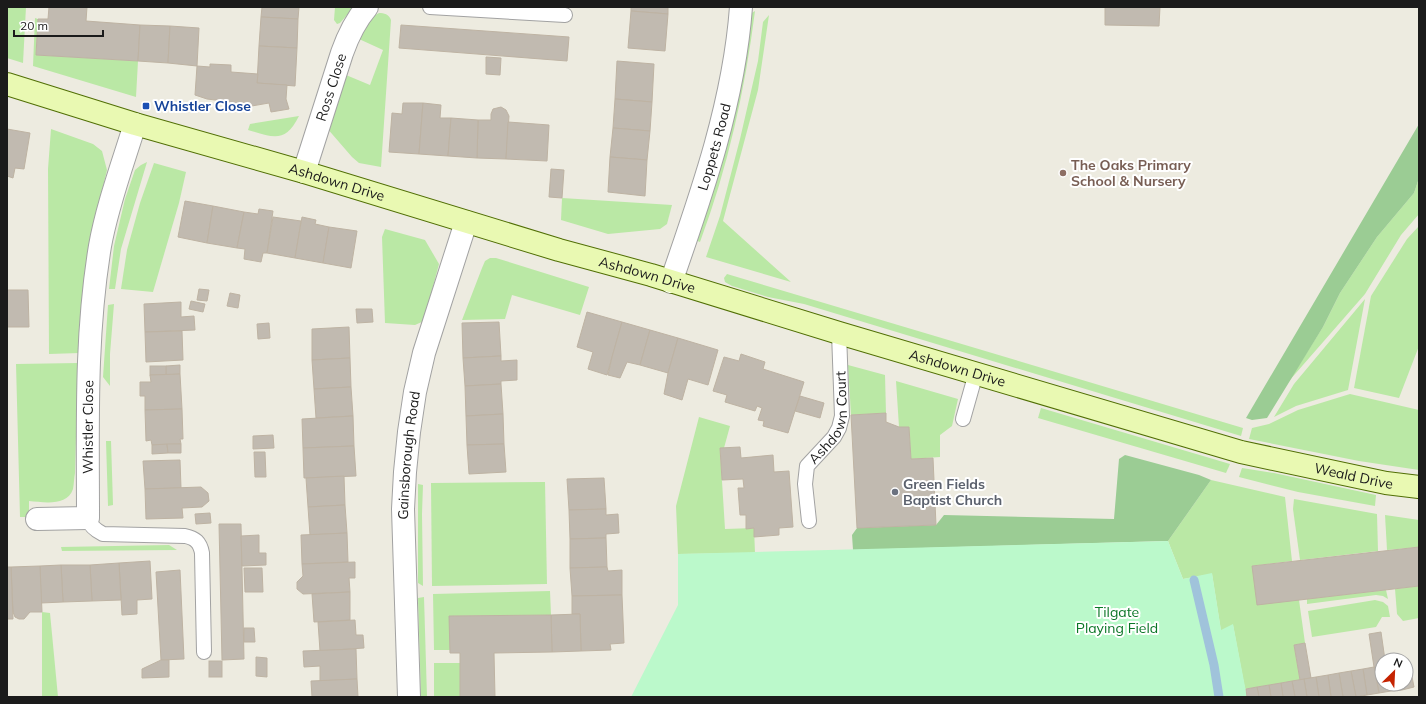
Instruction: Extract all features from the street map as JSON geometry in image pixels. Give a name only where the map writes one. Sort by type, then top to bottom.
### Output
[{"type":"street","name":"Ross Close","points":[[304,172],[342,53],[349,35],[366,7]]},
{"type":"street","name":"Loppets Road","points":[[671,282],[699,201],[725,113],[741,7]]},
{"type":"street","name":"Ashdown Drive","points":[[7,84],[135,124],[304,172],[559,250],[651,275],[839,333],[1241,452],[1289,462]]},
{"type":"street","name":"Whistler Close","points":[[88,518],[88,358],[93,295],[100,244],[112,197],[135,124]]},
{"type":"street","name":"Gainsborough Road","points":[[409,697],[403,509],[409,432],[415,392],[424,353],[466,222]]},
{"type":"street","name":"Weald Drive","points":[[1289,462],[1379,481],[1419,487]]},
{"type":"street","points":[[37,520],[88,518]]},
{"type":"lane","points":[[430,7],[564,15]]},
{"type":"lane","name":"Ashdown Court","points":[[809,521],[805,484],[807,466],[834,437],[840,428],[842,416],[839,333]]},
{"type":"lane","points":[[963,419],[976,373]]},
{"type":"lane","points":[[88,518],[90,525],[103,534],[185,536],[192,537],[197,540],[202,553],[204,652]]},
{"type":"green space","points":[[7,7],[26,7],[23,63],[7,58]]},
{"type":"green space","points":[[335,7],[354,7],[340,23],[337,24],[334,20]]},
{"type":"green space","points":[[755,11],[741,99],[719,185],[700,242],[695,240],[705,216],[718,173],[750,14]]},
{"type":"green space","points":[[379,13],[386,14],[391,20],[381,167],[359,163],[326,127],[346,75],[370,85],[383,50],[359,39],[369,21]]},
{"type":"green space","points":[[769,15],[758,90],[723,221],[791,282],[706,257],[720,216],[740,139],[758,61],[763,22]]},
{"type":"green space","points":[[35,18],[38,19],[36,55],[138,61],[136,97],[33,66]]},
{"type":"green space","points":[[299,116],[289,131],[283,135],[271,136],[248,130],[250,124]]},
{"type":"green space","points":[[1419,124],[1419,178],[1414,193],[1377,237],[1340,293],[1323,327],[1267,418],[1252,420],[1246,418]]},
{"type":"green space","points":[[51,129],[93,144],[102,151],[107,170],[89,245],[82,299],[80,353],[49,354],[48,169]]},
{"type":"green space","points":[[147,162],[121,249],[115,289],[109,289],[114,246],[125,199],[135,170]]},
{"type":"green space","points":[[154,163],[186,172],[179,203],[153,292],[121,289],[127,250],[140,203]]},
{"type":"green space","points":[[1419,178],[1419,214],[1401,235],[1365,294],[1289,381],[1323,327],[1340,293],[1377,237],[1414,193]]},
{"type":"green space","points":[[562,198],[672,205],[667,224],[660,229],[608,234],[561,220]]},
{"type":"green space","points":[[1419,226],[1419,346],[1399,398],[1354,388],[1371,296],[1407,239]]},
{"type":"green space","points":[[385,229],[425,240],[439,264],[424,321],[415,325],[385,323],[382,237]]},
{"type":"green space","points":[[490,258],[496,258],[589,287],[580,315],[512,295],[505,319],[462,320],[485,261]]},
{"type":"green space","points":[[727,274],[1243,428],[1241,436],[804,304],[768,297],[732,286],[725,282],[724,278]]},
{"type":"green space","points":[[1365,299],[1348,390],[1296,406],[1274,417],[1294,384]]},
{"type":"green space","points":[[114,304],[110,354],[110,386],[103,377],[108,305]]},
{"type":"green space","points":[[78,363],[75,473],[73,489],[66,499],[60,501],[29,501],[29,517],[20,517],[16,364]]},
{"type":"green space","points":[[848,365],[885,375],[886,413],[851,415]]},
{"type":"green space","points":[[896,381],[958,399],[952,426],[940,435],[940,457],[911,459],[909,427],[899,427]]},
{"type":"green space","points":[[1350,394],[1419,410],[1419,470],[1359,461],[1249,439],[1252,428],[1269,424],[1298,410]]},
{"type":"green space","points":[[1041,408],[1230,464],[1226,473],[1038,418]]},
{"type":"green space","points":[[699,417],[730,426],[724,448],[720,449],[725,529],[754,528],[755,553],[678,554],[676,506]]},
{"type":"green space","points":[[106,441],[111,441],[113,505],[108,506]]},
{"type":"green space","points":[[1125,455],[1199,475],[1211,480],[1168,541],[853,550],[852,535],[857,528],[936,525],[944,515],[1114,519],[1119,459]]},
{"type":"green space","points":[[1242,468],[1274,473],[1376,495],[1375,506],[1298,492],[1239,477]]},
{"type":"green space","points":[[1211,480],[1285,497],[1292,561],[1252,566],[1299,600],[1305,643],[1294,645],[1300,680],[1245,689],[1233,625],[1221,631],[1212,574],[1183,579],[1168,541]]},
{"type":"green space","points":[[545,482],[547,584],[432,586],[431,483]]},
{"type":"green space","points":[[418,484],[423,485],[423,586],[418,583]]},
{"type":"green space","points":[[1294,499],[1377,514],[1378,551],[1300,560],[1293,509]]},
{"type":"green space","points":[[1385,515],[1419,520],[1419,547],[1387,550]]},
{"type":"green space","name":"Tilgate Playing Field","points":[[1168,541],[1183,579],[1212,573],[1221,630],[1233,624],[1247,697],[631,697],[678,605],[678,554]]},
{"type":"green space","points":[[169,545],[177,550],[62,551],[61,547]]},
{"type":"green space","points":[[1419,586],[1419,618],[1403,621],[1397,614],[1395,589]]},
{"type":"green space","points":[[1386,590],[1388,599],[1383,596],[1376,595],[1307,604],[1307,599]]},
{"type":"green space","points":[[550,591],[551,615],[450,616],[450,650],[434,650],[433,594]]},
{"type":"green space","points":[[424,597],[427,697],[421,697],[418,598]]},
{"type":"green space","points":[[1375,600],[1383,602],[1388,606],[1390,617],[1382,617],[1376,627],[1312,637],[1308,611]]},
{"type":"green space","points":[[42,612],[50,613],[58,697],[42,697]]},
{"type":"green space","points":[[434,663],[460,663],[460,697],[434,697]]},
{"type":"building","points":[[49,7],[87,7],[86,21],[140,25],[138,61],[36,55],[38,19],[48,19]]},
{"type":"building","points":[[262,7],[299,7],[298,19],[261,17]]},
{"type":"building","points":[[631,7],[668,7],[668,14],[631,11]]},
{"type":"building","points":[[1105,7],[1160,7],[1159,26],[1105,25]]},
{"type":"building","points":[[631,11],[668,14],[665,51],[628,48]]},
{"type":"building","points":[[261,17],[298,19],[297,48],[259,46]]},
{"type":"building","points":[[140,25],[170,26],[168,63],[138,61]]},
{"type":"building","points":[[401,25],[569,37],[567,61],[399,48]]},
{"type":"building","points":[[170,26],[199,28],[197,66],[168,63]]},
{"type":"building","points":[[259,46],[297,48],[295,86],[257,83]]},
{"type":"building","points":[[486,57],[501,58],[500,75],[486,74]]},
{"type":"building","points":[[617,61],[654,64],[652,102],[615,99]]},
{"type":"building","points":[[210,64],[231,65],[231,72],[258,74],[257,83],[287,85],[286,99],[289,109],[271,112],[269,103],[246,107],[231,102],[207,99],[195,95],[197,66],[210,67]]},
{"type":"building","points":[[615,99],[652,102],[650,131],[613,128]]},
{"type":"building","points":[[403,103],[423,103],[419,154],[389,152],[392,113],[402,114]]},
{"type":"building","points":[[423,103],[441,105],[440,118],[451,118],[448,156],[419,154]]},
{"type":"building","points":[[501,107],[506,110],[509,116],[506,159],[477,158],[478,120],[491,120],[493,109]]},
{"type":"building","points":[[451,118],[478,120],[477,158],[448,156]]},
{"type":"building","points":[[508,122],[549,125],[547,161],[506,159]]},
{"type":"building","points":[[613,128],[650,131],[647,160],[610,157]]},
{"type":"building","points":[[7,129],[30,133],[24,169],[15,168],[13,178],[7,176]]},
{"type":"building","points":[[610,157],[647,160],[645,196],[608,192]]},
{"type":"building","points":[[551,169],[564,170],[562,198],[549,197]]},
{"type":"building","points":[[185,201],[213,206],[207,243],[178,237]]},
{"type":"building","points":[[213,206],[244,212],[237,248],[207,243]]},
{"type":"building","points":[[259,209],[273,211],[267,253],[263,253],[261,262],[244,259],[245,249],[237,248],[244,212],[258,214]]},
{"type":"building","points":[[273,217],[301,221],[295,258],[267,253]]},
{"type":"building","points":[[302,217],[316,220],[315,224],[329,227],[323,263],[295,258]]},
{"type":"building","points":[[329,227],[357,231],[351,268],[323,263]]},
{"type":"building","points":[[199,289],[209,290],[207,301],[197,300]]},
{"type":"building","points":[[7,290],[28,290],[29,327],[7,327]]},
{"type":"building","points":[[230,293],[240,295],[238,308],[227,306]]},
{"type":"building","points":[[191,301],[205,304],[203,312],[189,309]]},
{"type":"building","points":[[181,302],[181,317],[194,316],[195,330],[145,332],[144,304]]},
{"type":"building","points":[[356,309],[372,309],[373,322],[357,323]]},
{"type":"building","points":[[587,312],[622,322],[607,375],[588,369],[593,352],[577,347]]},
{"type":"building","points":[[499,322],[501,356],[463,358],[462,323]]},
{"type":"building","points":[[622,322],[650,330],[640,365],[627,362],[620,378],[608,375]]},
{"type":"building","points":[[269,323],[270,338],[258,339],[257,324]]},
{"type":"building","points":[[349,327],[350,358],[312,360],[312,329]]},
{"type":"building","points":[[650,330],[678,338],[668,373],[640,365]]},
{"type":"building","points":[[182,331],[183,360],[146,362],[145,332]]},
{"type":"building","points":[[678,338],[718,350],[708,385],[688,379],[682,400],[664,394],[668,373]]},
{"type":"building","points":[[741,354],[765,362],[763,369],[804,382],[788,433],[763,426],[764,421],[758,420],[762,408],[757,406],[755,411],[725,402],[727,395],[713,391],[724,357],[739,361]]},
{"type":"building","points":[[501,356],[501,361],[517,360],[517,380],[501,381],[501,384],[465,386],[463,358]]},
{"type":"building","points":[[350,358],[351,387],[314,389],[312,360]]},
{"type":"building","points":[[180,365],[180,374],[166,375],[166,366]]},
{"type":"building","points":[[150,366],[166,366],[166,375],[150,375]]},
{"type":"building","points":[[180,374],[182,409],[145,410],[145,396],[140,396],[140,382],[151,382],[150,375]]},
{"type":"building","points":[[501,384],[503,414],[466,416],[465,386]]},
{"type":"building","points":[[351,387],[353,416],[316,418],[314,389]]},
{"type":"building","points":[[800,396],[824,403],[820,418],[795,411]]},
{"type":"building","points":[[182,409],[183,439],[180,439],[181,444],[152,445],[151,440],[146,441],[145,410]]},
{"type":"building","name":"Green Fields Baptist Church","points":[[886,413],[886,422],[899,427],[909,427],[911,459],[933,458],[936,525],[857,528],[851,415]]},
{"type":"building","points":[[503,414],[504,444],[467,445],[466,416]]},
{"type":"building","points":[[353,416],[354,446],[303,448],[302,419]]},
{"type":"building","points":[[273,435],[274,448],[253,449],[253,436]]},
{"type":"building","points":[[167,444],[168,453],[152,454],[152,445]]},
{"type":"building","points":[[167,444],[181,444],[181,453],[168,453]]},
{"type":"building","points":[[504,444],[506,472],[469,474],[467,445]]},
{"type":"building","points":[[354,446],[356,476],[304,478],[303,448]]},
{"type":"building","points":[[740,447],[741,458],[773,455],[774,472],[789,471],[793,527],[779,528],[779,535],[754,537],[754,528],[746,529],[746,515],[740,515],[738,488],[744,488],[743,479],[722,480],[720,448]]},
{"type":"building","points":[[254,452],[265,452],[266,477],[255,477]]},
{"type":"building","points":[[180,460],[181,488],[145,489],[143,461]]},
{"type":"building","points":[[344,476],[345,505],[308,507],[306,478]]},
{"type":"building","points":[[604,478],[606,509],[569,510],[567,479]]},
{"type":"building","points":[[201,487],[208,493],[209,501],[202,507],[182,508],[183,518],[146,519],[145,489]]},
{"type":"building","points":[[345,505],[347,533],[310,535],[308,507]]},
{"type":"building","points":[[606,509],[606,515],[618,514],[619,533],[606,534],[606,538],[570,539],[569,510]]},
{"type":"building","points":[[210,513],[211,523],[196,524],[195,514]]},
{"type":"building","points":[[219,524],[241,524],[244,659],[222,660]]},
{"type":"building","points":[[347,533],[348,562],[302,564],[301,535]]},
{"type":"building","points":[[259,535],[259,553],[266,553],[266,565],[242,566],[241,536]]},
{"type":"building","points":[[606,538],[607,567],[570,568],[570,539]]},
{"type":"building","points":[[1419,547],[1419,586],[1257,605],[1252,566]]},
{"type":"building","points":[[150,561],[152,599],[137,600],[137,614],[122,615],[119,563]]},
{"type":"building","points":[[355,562],[355,578],[349,578],[350,592],[303,594],[297,589],[297,582],[303,576],[302,564]]},
{"type":"building","points":[[119,563],[121,600],[92,601],[90,565]]},
{"type":"building","points":[[61,565],[90,565],[92,601],[63,602]]},
{"type":"building","points":[[61,565],[63,602],[41,603],[40,566]]},
{"type":"building","points":[[40,566],[42,612],[30,612],[24,619],[19,619],[15,617],[13,612],[11,567]]},
{"type":"building","points":[[7,567],[11,567],[13,619],[7,619]]},
{"type":"building","points":[[607,567],[608,571],[622,570],[622,595],[572,596],[570,568]]},
{"type":"building","points":[[244,568],[262,568],[263,592],[245,592]]},
{"type":"building","points":[[180,570],[184,659],[161,660],[156,572]]},
{"type":"building","points":[[350,592],[350,620],[314,622],[312,594]]},
{"type":"building","points":[[622,595],[624,643],[610,644],[611,650],[581,651],[580,614],[572,614],[572,596]]},
{"type":"building","points":[[580,614],[581,651],[552,652],[551,615]]},
{"type":"building","points":[[551,615],[552,652],[494,653],[495,697],[460,697],[460,653],[450,653],[449,616]]},
{"type":"building","points":[[355,620],[356,635],[363,635],[364,648],[320,651],[318,622]]},
{"type":"building","points":[[244,628],[254,628],[255,642],[244,642]]},
{"type":"building","points":[[1381,632],[1384,652],[1374,652],[1374,667],[1369,634]]},
{"type":"building","points":[[1305,643],[1311,678],[1300,680],[1294,645]]},
{"type":"building","points":[[356,649],[357,679],[320,681],[320,666],[304,667],[303,651]]},
{"type":"building","points":[[256,657],[267,658],[267,677],[256,676]]},
{"type":"building","points":[[161,660],[169,660],[169,677],[142,678],[142,669]]},
{"type":"building","points":[[209,661],[222,661],[222,677],[209,677]]},
{"type":"building","points":[[1374,667],[1374,692],[1379,693],[1367,695],[1363,669]]},
{"type":"building","points":[[1363,669],[1367,695],[1356,697],[1351,671]]},
{"type":"building","points":[[1351,671],[1356,697],[1343,697],[1339,673]]},
{"type":"building","points":[[1339,673],[1343,697],[1331,697],[1328,675]]},
{"type":"building","points":[[1328,675],[1331,697],[1319,697],[1316,677]]},
{"type":"building","points":[[1316,677],[1319,697],[1307,697],[1304,679]]},
{"type":"building","points":[[357,679],[358,697],[312,697],[311,681]]},
{"type":"building","points":[[1304,679],[1307,697],[1295,697],[1292,681]]},
{"type":"building","points":[[1292,681],[1295,697],[1283,697],[1281,683]]},
{"type":"building","points":[[1281,683],[1283,697],[1271,697],[1269,685]]},
{"type":"building","points":[[1269,685],[1271,697],[1259,697],[1257,687]]},
{"type":"building","points":[[1257,687],[1259,697],[1247,697],[1246,689]]},
{"type":"waterway","points":[[1194,580],[1214,665],[1219,697]]},
{"type":"place","name":"Whistler Close","points":[[146,106]]},
{"type":"place","name":"The Oaks Primary School & Nursery","points":[[1063,173]]},
{"type":"place","name":"Green Fields Baptist Church","points":[[895,492]]}]
